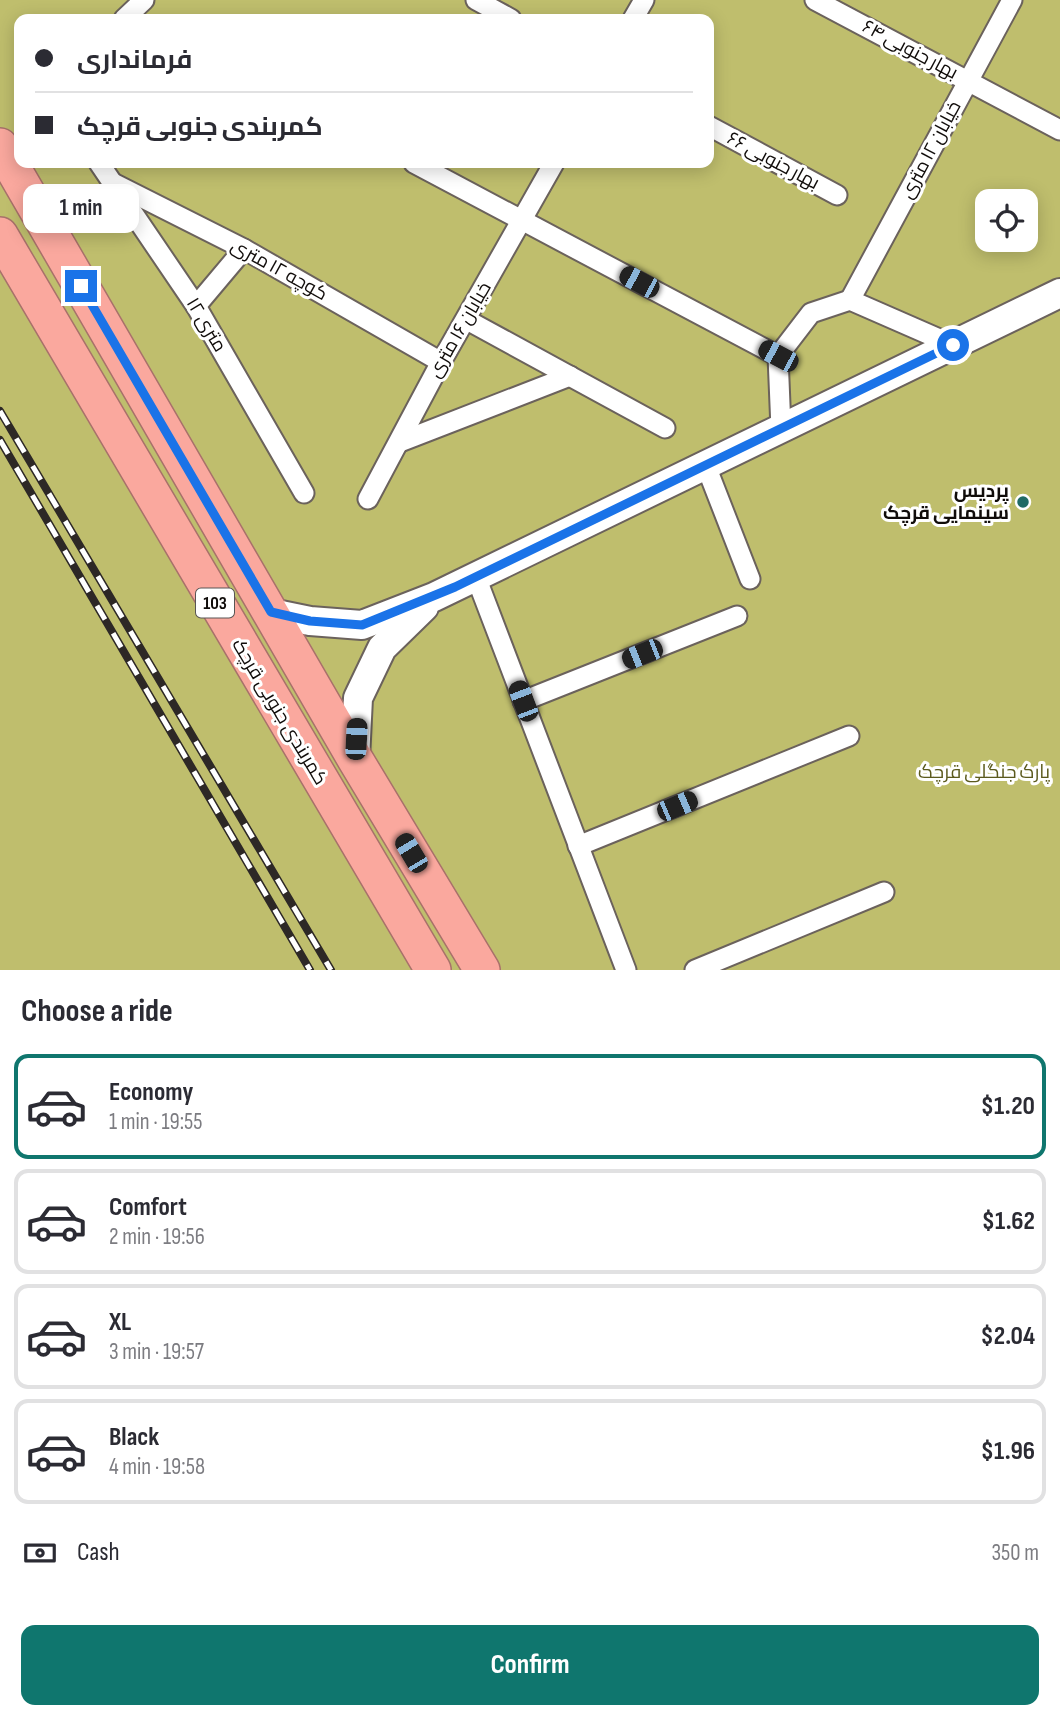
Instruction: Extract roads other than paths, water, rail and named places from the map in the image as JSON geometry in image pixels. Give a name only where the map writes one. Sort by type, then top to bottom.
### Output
[{"type":"highway","name":"103","points":[[0,146],[355,759],[482,970]]},
{"type":"highway","name":"کمربندی جنوبی قرچک","points":[[0,235],[433,970]]},
{"type":"street","points":[[133,14],[144,0]]},
{"type":"street","points":[[476,0],[502,14]]},
{"type":"street","name":"بهار جنوبی ۶۴","points":[[816,0],[1060,130]]},
{"type":"street","name":"خیابان ۱۲ متری","points":[[850,300],[1012,0]]},
{"type":"street","name":"بهار جنوبی ۶۶","points":[[714,129],[837,195]]},
{"type":"street","name":"۱۲ متری","points":[[103,168],[196,306],[304,493]]},
{"type":"street","points":[[423,168],[778,356]]},
{"type":"street","name":"خیابان ۱۶ متری","points":[[368,499],[441,362],[551,168]]},
{"type":"street","name":"کوچه ۱۲ متری","points":[[114,184],[244,248],[441,362]]},
{"type":"street","points":[[196,306],[244,248]]},
{"type":"street","points":[[271,612],[310,621],[362,625],[434,597],[1060,293]]},
{"type":"street","points":[[780,429],[778,356],[811,313],[850,300],[953,345]]},
{"type":"street","points":[[467,320],[666,428]]},
{"type":"street","points":[[400,442],[570,376]]},
{"type":"street","points":[[706,466],[750,579]]},
{"type":"street","points":[[476,577],[626,970]]},
{"type":"street","points":[[355,759],[358,698],[382,648],[434,597]]},
{"type":"street","points":[[523,701],[737,616]]},
{"type":"street","points":[[578,846],[849,736]]},
{"type":"street","points":[[695,970],[884,892]]},
{"type":"railway","points":[[0,411],[331,970]]},
{"type":"railway","points":[[0,440],[310,970]]},
{"type":"place","name":"پردیس سینمایی قرچک","points":[[1023,502]]},
{"type":"park label","name":"پارک جنگلی قرچک","points":[[984,772]]}]
